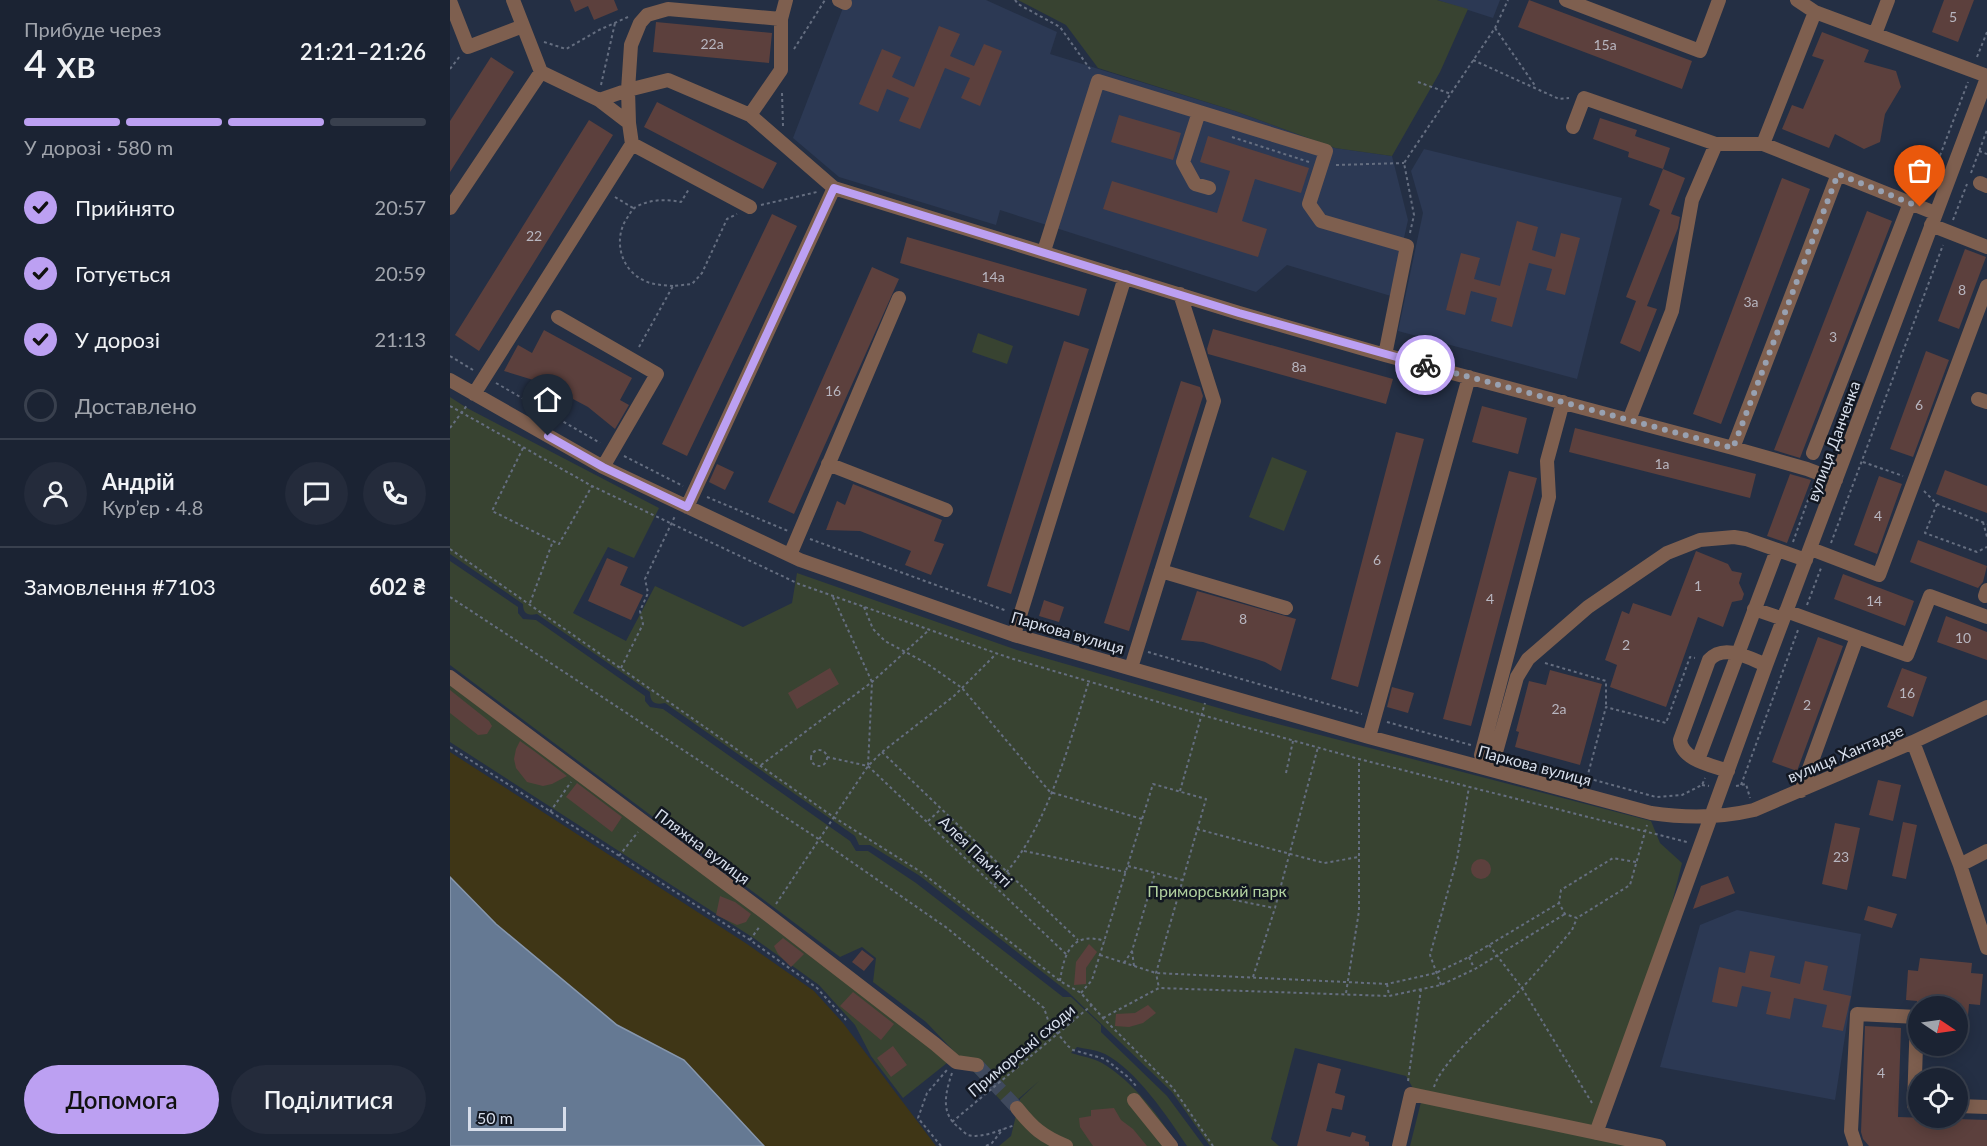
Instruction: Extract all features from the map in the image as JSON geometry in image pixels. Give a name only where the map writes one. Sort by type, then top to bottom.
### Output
[{"type":"street","points":[[513,0],[541,72],[599,100],[629,123]]},
{"type":"street","points":[[750,115],[782,70],[781,19],[786,0]]},
{"type":"street","points":[[1566,0],[1700,51],[1719,0]]},
{"type":"street","points":[[1797,0],[1815,12],[1987,77]]},
{"type":"street","points":[[1875,34],[1888,0]]},
{"type":"street","points":[[450,1],[468,47],[523,26]]},
{"type":"street","points":[[474,394],[632,144],[628,90],[631,45],[640,22],[647,15],[668,9],[781,19]]},
{"type":"street","points":[[1763,144],[1815,12]]},
{"type":"street","points":[[450,207],[541,72]]},
{"type":"street","name":"вулиця Данченка","points":[[1596,1133],[1766,665],[1987,77]]},
{"type":"street","points":[[599,100],[668,80],[750,115],[834,188],[1385,355],[1733,448],[1836,480]]},
{"type":"street","points":[[1044,251],[1098,81],[1326,151],[1310,204],[1321,221],[1407,246],[1385,355]]},
{"type":"street","points":[[1573,127],[1584,98],[1716,144],[1763,144],[1915,205],[1948,232],[1987,247]]},
{"type":"street","points":[[1199,112],[1183,162],[1195,184],[1209,188]]},
{"type":"street","points":[[632,144],[750,207]]},
{"type":"street","points":[[1629,420],[1672,311],[1692,200],[1716,144]]},
{"type":"street","points":[[1733,448],[1838,174]]},
{"type":"street","points":[[687,507],[834,188]]},
{"type":"street","points":[[1813,453],[1915,205]]},
{"type":"street","points":[[1014,635],[1125,277]]},
{"type":"street","points":[[1478,766],[1489,750],[1516,677],[1528,659],[1602,596],[1656,559],[1678,547],[1711,538],[1734,537],[1783,552],[1827,555],[1879,574],[1987,286]]},
{"type":"street","points":[[1131,668],[1214,401],[1180,294]]},
{"type":"street","points":[[790,555],[899,298]]},
{"type":"street","points":[[558,317],[657,374],[603,467]]},
{"type":"street","points":[[1369,736],[1469,377]]},
{"type":"street","name":"Паркова вулиця","points":[[450,380],[603,467],[790,555],[1014,635],[1651,813],[1670,816],[1712,815]]},
{"type":"street","points":[[1489,750],[1549,497],[1547,461],[1563,402]]},
{"type":"street","points":[[828,464],[946,510]]},
{"type":"street","points":[[1698,760],[1754,609],[1783,552]]},
{"type":"street","points":[[1161,571],[1286,609]]},
{"type":"street","points":[[1754,609],[1803,617],[1907,655],[1930,596],[1987,617]]},
{"type":"street","points":[[1801,791],[1857,637]]},
{"type":"street","points":[[1728,771],[1683,752],[1680,740],[1709,660],[1714,654],[1720,651],[1737,654],[1766,665]]},
{"type":"street","name":"Пляжна вулиця","points":[[450,677],[768,915],[956,1062]]},
{"type":"street","name":"вулиця Хантадзе","points":[[1712,815],[1754,810],[1913,742],[1987,707]]},
{"type":"street","points":[[1913,742],[1960,865],[1987,948]]},
{"type":"street","points":[[1960,865],[1987,851]]},
{"type":"street","points":[[1856,1146],[1851,1131],[1857,1014],[1917,1017],[1915,1068]]},
{"type":"street","points":[[956,1062],[977,1065]]},
{"type":"street","points":[[1399,1146],[1411,1094],[1659,1146]]},
{"type":"street","points":[[1138,1097],[1171,1146]]},
{"type":"street","points":[[1968,1106],[1987,1107]]},
{"type":"street","points":[[1017,1108],[1027,1121],[1046,1138],[1065,1146]]},
{"type":"path","points":[[794,50],[825,0]]},
{"type":"path","points":[[1015,0],[1018,4],[1060,27],[1098,81]]},
{"type":"path","points":[[1407,246],[1413,215],[1404,163],[1495,28],[1508,0]]},
{"type":"path","points":[[531,45],[546,41],[566,49],[636,14]]},
{"type":"path","points":[[599,100],[602,74],[615,23]]},
{"type":"path","points":[[1495,28],[1538,89]]},
{"type":"path","points":[[1915,205],[1987,32]]},
{"type":"path","points":[[1473,60],[1559,99],[1584,98]]},
{"type":"path","points":[[782,70],[784,144]]},
{"type":"path","points":[[1418,82],[1451,94]]},
{"type":"path","points":[[1741,785],[1987,133]]},
{"type":"path","points":[[1979,151],[1987,154]]},
{"type":"path","points":[[694,177],[681,202],[666,200],[648,202],[633,208],[621,226],[619,241],[623,260],[644,281],[672,286],[692,284],[702,273],[727,219],[750,207],[834,188]]},
{"type":"path","points":[[603,190],[633,208]]},
{"type":"path","points":[[632,360],[672,286]]},
{"type":"path","points":[[450,356],[613,450],[694,492],[798,535],[1020,616],[1656,797],[1682,795],[1702,785],[1712,765]]},
{"type":"path","points":[[450,428],[474,394]]},
{"type":"path","points":[[450,406],[592,486],[770,571],[833,596],[997,653],[1202,715],[1359,759],[1645,831]]},
{"type":"path","points":[[523,448],[492,511],[559,544],[592,486]]},
{"type":"path","points":[[1863,461],[1914,480],[1937,504],[1985,523],[1987,537]]},
{"type":"path","points":[[1783,552],[1817,473]]},
{"type":"path","points":[[1937,504],[1925,533],[1977,552],[1987,547]]},
{"type":"path","points":[[621,668],[643,624],[639,611],[648,593],[645,579],[671,523]]},
{"type":"path","points":[[529,604],[553,541]]},
{"type":"path","points":[[450,549],[835,818],[921,872],[1060,981],[1081,993],[1173,1088],[1213,1146]]},
{"type":"path","points":[[833,596],[872,682],[868,766]]},
{"type":"path","points":[[450,597],[820,840],[947,928],[1044,1008],[1049,1023],[1073,1050],[1105,1059],[1128,1077],[1138,1097]]},
{"type":"path","points":[[864,607],[873,629],[885,641],[936,669],[962,688],[1050,792],[1142,819]]},
{"type":"path","points":[[760,765],[872,682],[929,630]]},
{"type":"path","points":[[750,940],[835,818],[868,766],[882,752],[962,688],[997,653]]},
{"type":"path","points":[[1606,707],[1666,723],[1690,657],[1709,660]]},
{"type":"path","points":[[1528,659],[1606,681],[1606,707],[1587,778]]},
{"type":"path","points":[[994,885],[1008,873],[1024,851],[1050,792],[1089,681]]},
{"type":"path","points":[[1180,791],[1209,690]]},
{"type":"path","points":[[1286,773],[1294,740]]},
{"type":"path","points":[[450,747],[750,940],[817,988],[846,1020]]},
{"type":"path","points":[[1253,977],[1275,908],[1318,747]]},
{"type":"path","points":[[827,757],[821,765],[816,765],[811,759],[813,752],[818,750],[823,751],[827,757],[868,766]]},
{"type":"path","name":"Алея Пам'яті","points":[[882,752],[1077,940]]},
{"type":"path","points":[[1346,993],[1359,911],[1359,759]]},
{"type":"path","name":"Алея Пам'яті","points":[[868,766],[1066,954]]},
{"type":"path","points":[[550,812],[578,773]]},
{"type":"path","points":[[1081,993],[1092,980],[1153,783],[1206,799],[1156,973],[1159,988]]},
{"type":"path","points":[[1441,985],[1430,955],[1456,859],[1469,786]]},
{"type":"path","points":[[927,822],[941,809]]},
{"type":"path","points":[[619,856],[645,823]]},
{"type":"path","points":[[1431,1098],[1437,1079],[1463,1046],[1522,988],[1572,930],[1577,918],[1630,885],[1648,824]]},
{"type":"path","points":[[1197,829],[1324,863],[1359,858]]},
{"type":"path","points":[[1024,851],[1126,872]]},
{"type":"path","points":[[1577,918],[1564,914],[1559,903],[1561,890],[1613,858],[1636,862]]},
{"type":"path","points":[[1128,866],[1182,880]]},
{"type":"path","points":[[1124,963],[1132,951],[1155,873]]},
{"type":"path","points":[[1180,889],[1275,908]]},
{"type":"path","points":[[1100,955],[1156,973],[1386,984],[1437,973],[1559,903]]},
{"type":"path","points":[[1103,1018],[1159,988],[1389,996],[1441,985],[1475,969],[1564,914]]},
{"type":"path","points":[[1060,981],[1066,954],[1077,940],[1092,937],[1105,941]]},
{"type":"path","points":[[1489,945],[1522,988],[1602,1118]]},
{"type":"path","points":[[1132,951],[1134,966]]},
{"type":"path","points":[[1468,957],[1475,969]]},
{"type":"path","points":[[1386,984],[1389,996]]},
{"type":"path","points":[[1411,1094],[1408,1084],[1421,989]]},
{"type":"path","name":"Приморські сходи","points":[[952,1122],[1092,1005]]},
{"type":"path","points":[[956,1062],[945,1093],[945,1106],[952,1122],[968,1135],[982,1135],[1027,1121]]},
{"type":"path","points":[[941,1146],[918,1118],[927,1093],[936,1080],[956,1062]]},
{"type":"path","points":[[986,1146],[993,1143],[1005,1128]]},
{"type":"shaded area","points":[[846,0],[986,0],[1057,32],[1050,54],[1235,111],[1335,148],[1392,156],[1408,220],[1391,296],[1287,265],[1256,292],[1000,210],[996,225],[839,177],[793,138]]},
{"type":"shaded area","points":[[1437,0],[1500,0],[1493,18]]},
{"type":"shaded area","points":[[1424,149],[1622,198],[1577,379],[1398,331],[1423,213],[1411,171]]},
{"type":"shaded area","points":[[450,877],[496,924],[617,1025],[684,1060],[764,1146],[450,1146]]},
{"type":"shaded area","points":[[1737,910],[1861,934],[1835,1100],[1660,1067],[1700,925]]},
{"type":"green space","points":[[1018,0],[1437,0],[1468,9],[1440,72],[1392,156],[1335,148],[1235,111],[1098,68],[1066,25]]},
{"type":"green space","points":[[978,333],[1013,346],[1007,364],[972,352]]},
{"type":"green space","name":"Приморський парк","points":[[450,397],[659,508],[634,558],[608,547],[573,613],[626,641],[655,586],[743,627],[792,603],[797,573],[1017,650],[1243,715],[1651,821],[1660,843],[1682,863],[1672,903],[1678,906],[1593,1128],[1414,1090],[1406,1076],[1295,1048],[1271,1139],[1279,1146],[1210,1146],[1172,1092],[1068,992],[920,876],[870,845],[859,845],[855,836],[665,703],[654,702],[650,692],[537,614],[527,613],[523,604],[450,554]]},
{"type":"green space","points":[[1272,457],[1307,471],[1284,531],[1249,517]]},
{"type":"green space","points":[[450,561],[518,607],[518,613],[523,619],[536,620],[645,696],[645,701],[650,707],[663,709],[850,841],[856,851],[868,851],[916,883],[1063,997],[1071,997],[1101,1025],[1101,1032],[1167,1096],[1204,1146],[1187,1146],[1140,1083],[1117,1062],[1102,1053],[1077,1047],[1071,1053],[1102,1063],[1125,1080],[1163,1123],[1178,1146],[999,1146],[1011,1136],[1020,1099],[1039,1081],[1008,1108],[926,1022],[873,982],[876,958],[862,947],[840,957],[450,665]]},
{"type":"green space","points":[[450,682],[932,1048],[947,1063],[903,1098],[871,1056],[855,1025],[819,985],[755,939],[450,742]]},
{"type":"green space","points":[[1421,1102],[1629,1146],[1410,1146]]},
{"type":"sand","points":[[450,752],[747,944],[814,991],[843,1023],[936,1146],[764,1146],[684,1060],[617,1025],[496,924],[450,877]]},
{"type":"building","points":[[570,0],[614,0],[618,10],[594,20],[588,6],[575,12]]},
{"type":"building","points":[[1529,0],[1692,61],[1682,89],[1518,27]]},
{"type":"building","points":[[1944,0],[1974,0],[1958,42],[1932,32]]},
{"type":"building","points":[[656,22],[772,33],[769,63],[653,52]]},
{"type":"building","points":[[939,26],[960,34],[950,56],[974,66],[984,44],[1002,51],[980,106],[961,98],[970,78],[945,68],[920,129],[899,121],[909,98],[887,89],[878,112],[859,104],[882,49],[901,57],[892,77],[914,87]]},
{"type":"building","points":[[1822,32],[1869,50],[1864,62],[1896,71],[1901,87],[1885,114],[1880,142],[1864,149],[1835,134],[1829,148],[1782,129],[1792,105],[1803,109],[1824,60],[1812,56]]},
{"type":"building","points":[[491,57],[514,72],[450,172],[450,121]]},
{"type":"building","points":[[657,102],[777,163],[763,189],[644,127]]},
{"type":"building","points":[[1119,115],[1181,133],[1173,160],[1111,142]]},
{"type":"building","points":[[1600,118],[1637,130],[1635,136],[1670,148],[1663,169],[1628,157],[1629,152],[1593,139]]},
{"type":"building","points":[[589,120],[613,135],[479,351],[455,335]]},
{"type":"building","points":[[1208,136],[1309,168],[1301,193],[1255,179],[1242,221],[1267,229],[1258,257],[1103,209],[1112,181],[1217,213],[1230,171],[1200,162]]},
{"type":"building","points":[[1663,169],[1685,178],[1671,214],[1680,217],[1678,228],[1647,306],[1657,309],[1640,352],[1620,343],[1636,301],[1626,297],[1660,210],[1649,205]]},
{"type":"building","points":[[1782,178],[1810,189],[1721,424],[1693,414]]},
{"type":"building","points":[[1867,211],[1892,221],[1800,458],[1774,450]]},
{"type":"building","points":[[772,214],[797,226],[687,456],[662,444]]},
{"type":"building","points":[[1517,221],[1538,227],[1532,250],[1555,257],[1561,233],[1580,238],[1565,295],[1546,290],[1552,269],[1529,263],[1512,327],[1491,321],[1497,298],[1471,291],[1465,315],[1446,310],[1461,253],[1480,258],[1474,279],[1500,286]]},
{"type":"building","points":[[907,237],[1087,289],[1079,316],[900,263]]},
{"type":"building","points":[[1965,249],[1986,257],[1959,329],[1938,321]]},
{"type":"building","points":[[872,267],[899,279],[794,514],[768,502]]},
{"type":"building","points":[[1213,329],[1393,379],[1386,404],[1208,354],[1207,349]]},
{"type":"building","points":[[544,330],[632,378],[620,400],[629,405],[615,429],[588,407],[543,383],[504,371],[518,345],[532,353]]},
{"type":"building","points":[[1064,341],[1089,349],[1011,594],[987,586]]},
{"type":"building","points":[[1926,351],[1949,360],[1913,457],[1890,449]]},
{"type":"building","points":[[1181,381],[1200,387],[1203,396],[1129,631],[1104,623]]},
{"type":"building","points":[[1482,406],[1527,418],[1518,454],[1472,442]]},
{"type":"building","points":[[1575,428],[1756,474],[1750,498],[1569,452]]},
{"type":"building","points":[[1396,432],[1424,439],[1358,687],[1331,679]]},
{"type":"building","points":[[717,464],[734,472],[725,490],[709,482]]},
{"type":"building","points":[[1945,470],[1987,486],[1987,513],[1936,494]]},
{"type":"building","points":[[1509,471],[1537,478],[1471,726],[1443,719]]},
{"type":"building","points":[[1790,474],[1811,480],[1787,543],[1767,536]]},
{"type":"building","points":[[1879,476],[1902,484],[1877,554],[1854,545]]},
{"type":"building","points":[[853,484],[942,520],[934,541],[944,544],[931,575],[905,565],[911,551],[860,531],[826,530],[837,501],[845,505]]},
{"type":"building","points":[[1918,540],[1987,566],[1983,582],[1978,588],[1910,562]]},
{"type":"building","points":[[1696,551],[1728,564],[1732,571],[1742,573],[1739,583],[1744,594],[1742,600],[1732,602],[1723,627],[1698,617],[1666,707],[1610,687],[1617,665],[1605,660],[1622,611],[1629,614],[1633,603],[1671,616]]},
{"type":"building","points":[[607,558],[628,567],[620,585],[643,595],[631,620],[588,601]]},
{"type":"building","points":[[1843,574],[1914,601],[1905,626],[1834,599]]},
{"type":"building","points":[[1197,591],[1296,619],[1281,671],[1265,662],[1203,642],[1181,640]]},
{"type":"building","points":[[1044,600],[1064,607],[1059,622],[1039,616]]},
{"type":"building","points":[[1946,616],[1987,632],[1987,660],[1937,642]]},
{"type":"building","points":[[1818,637],[1843,646],[1797,771],[1772,762]]},
{"type":"building","points":[[830,668],[839,684],[797,709],[788,693]]},
{"type":"building","points":[[1902,668],[1927,677],[1913,717],[1887,707]]},
{"type":"building","points":[[1550,670],[1602,684],[1580,765],[1515,747],[1519,732],[1516,731],[1529,681],[1546,685]]},
{"type":"building","points":[[1392,687],[1414,693],[1408,713],[1387,707]]},
{"type":"building","points":[[450,690],[489,721],[492,726],[487,734],[478,735],[450,713]]},
{"type":"building","points":[[520,741],[567,776],[543,786],[527,782],[516,768],[514,759]]},
{"type":"building","points":[[1878,780],[1901,785],[1893,821],[1869,815]]},
{"type":"building","points":[[577,783],[622,817],[612,832],[566,797]]},
{"type":"building","points":[[1903,822],[1917,825],[1906,879],[1892,876]]},
{"type":"building","points":[[1835,823],[1860,828],[1847,890],[1822,884]]},
{"type":"building","points":[[1481,859],[1488,862],[1491,869],[1488,876],[1481,879],[1474,876],[1471,869],[1474,862]]},
{"type":"building","points":[[1728,876],[1735,893],[1693,909],[1701,886]]},
{"type":"building","points":[[720,896],[735,902],[751,914],[746,922],[737,925],[716,915]]},
{"type":"building","points":[[1868,906],[1897,914],[1892,928],[1864,920]]},
{"type":"building","points":[[783,938],[804,954],[791,967],[778,954],[774,946]]},
{"type":"building","points":[[1089,944],[1097,952],[1086,968],[1086,984],[1074,985],[1076,962]]},
{"type":"building","points":[[862,950],[874,959],[864,971],[852,962]]},
{"type":"building","points":[[1750,951],[1775,956],[1770,977],[1800,984],[1805,961],[1828,966],[1823,990],[1851,996],[1843,1031],[1822,1027],[1827,1005],[1794,998],[1790,1019],[1766,1014],[1771,992],[1742,986],[1737,1007],[1712,1002],[1719,967],[1745,973]]},
{"type":"building","points":[[1920,958],[1972,963],[1971,973],[1983,974],[1980,1005],[1969,1004],[1968,1016],[1968,996],[1908,996],[1908,1000],[1906,1000],[1908,970],[1918,971]]},
{"type":"building","points":[[853,992],[894,1024],[881,1040],[840,1006]]},
{"type":"building","points":[[1148,1005],[1156,1013],[1143,1023],[1129,1027],[1115,1026],[1116,1014],[1135,1013]]},
{"type":"building","points":[[1865,1026],[1901,1028],[1898,1117],[1908,1117],[1908,1128],[1968,1128],[1968,1119],[1987,1120],[1987,1146],[1869,1146],[1861,1132]]},
{"type":"building","points":[[893,1046],[907,1065],[891,1077],[877,1058]]},
{"type":"building","points":[[1318,1063],[1341,1069],[1335,1093],[1345,1096],[1342,1110],[1332,1108],[1326,1131],[1350,1137],[1352,1132],[1366,1136],[1365,1141],[1369,1142],[1369,1146],[1297,1146]]},
{"type":"building","points":[[1114,1108],[1121,1120],[1133,1129],[1147,1146],[1093,1146],[1080,1127],[1079,1118],[1091,1116],[1091,1110]]},
{"type":"tunnel","points":[[977,1065],[1017,1108]]},
{"type":"way so far","points":[[1425,365],[1733,448],[1838,174],[1920,207]]},
{"type":"route","points":[[548,436],[603,467],[687,507],[834,188],[1239,313],[1425,365]]}]
